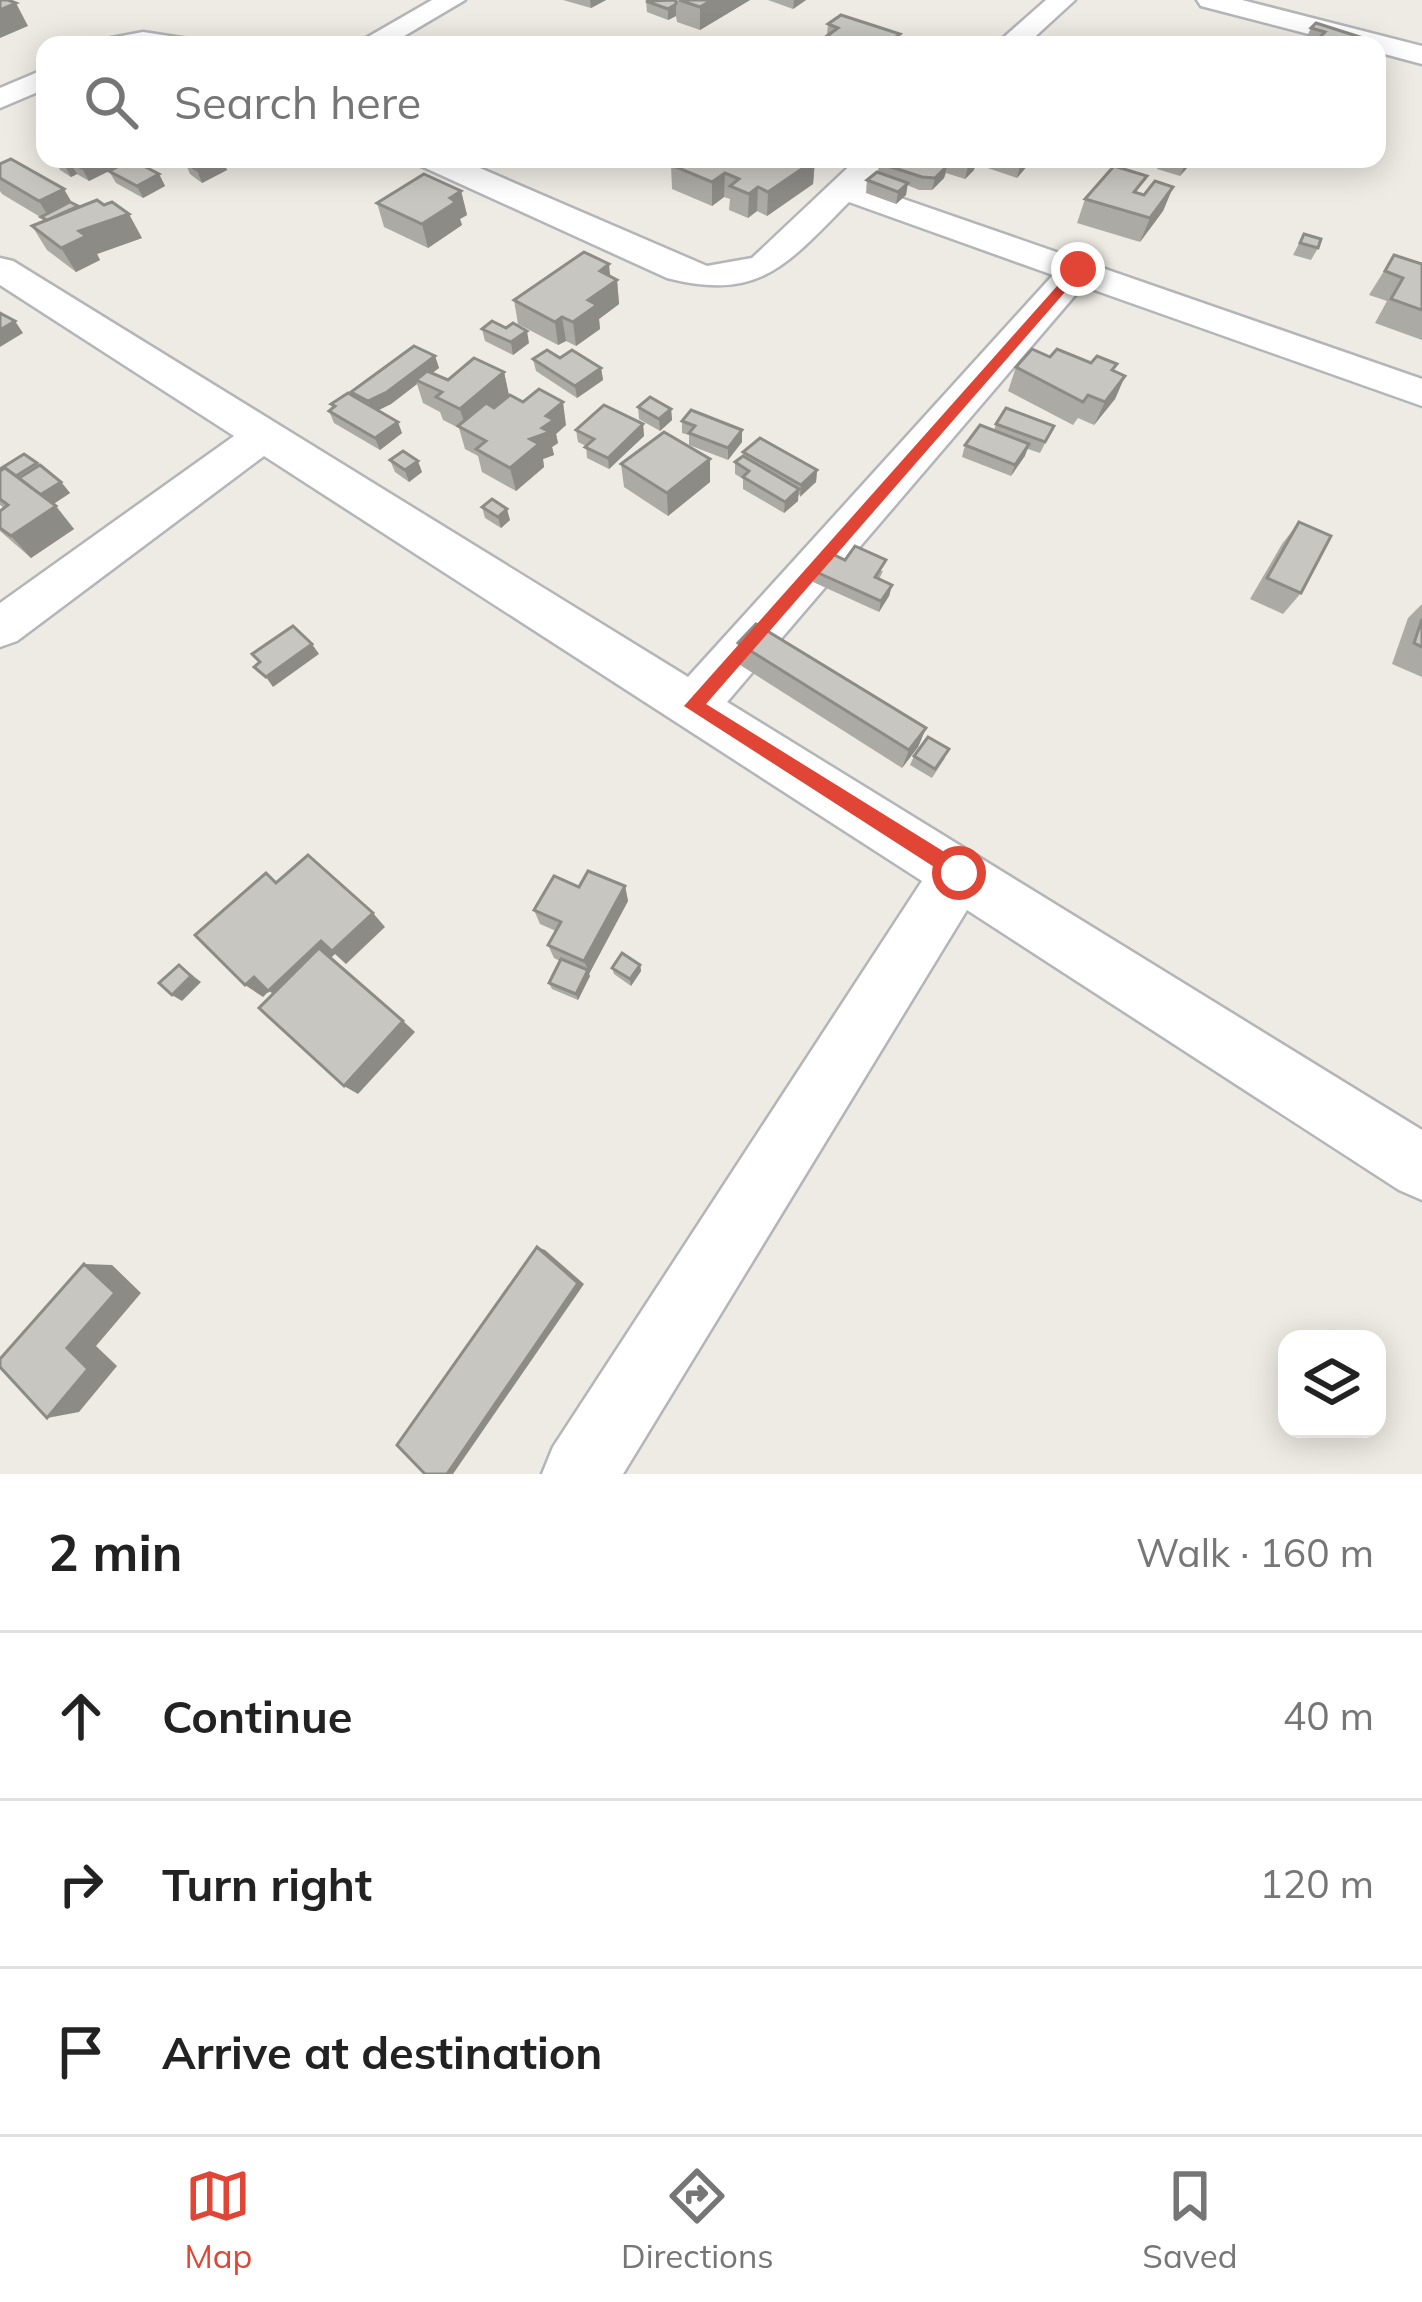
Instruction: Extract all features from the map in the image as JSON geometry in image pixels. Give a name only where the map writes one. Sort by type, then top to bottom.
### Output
[{"type":"street","points":[[385,36],[452,0]]},
{"type":"street","points":[[1020,36],[1062,0]]},
{"type":"street","points":[[1210,0],[1349,36]]},
{"type":"street","points":[[1386,46],[1422,55]]},
{"type":"street","points":[[0,99],[36,82]]},
{"type":"street","points":[[452,168],[680,270],[706,277],[764,266],[864,168]]},
{"type":"street","points":[[841,188],[1422,393]]},
{"type":"street","points":[[0,269],[1422,1166]]},
{"type":"street","points":[[693,706],[1078,269]]},
{"type":"street","points":[[0,628],[264,435]]},
{"type":"street","points":[[580,1474],[959,873]]},
{"type":"building","points":[[0,0],[8,0],[16,3],[0,10]]},
{"type":"building","points":[[676,0],[668,9],[646,1]]},
{"type":"building","points":[[679,0],[712,0],[700,7]]},
{"type":"building","points":[[841,15],[900,34],[827,36],[838,28],[828,24]]},
{"type":"building","points":[[1316,23],[1357,36],[1321,36],[1325,32],[1311,28]]},
{"type":"building","points":[[11,159],[64,189],[39,201],[0,178],[0,164]]},
{"type":"building","points":[[147,168],[159,174],[137,186],[109,171]]},
{"type":"building","points":[[678,168],[803,168],[768,192],[758,187],[749,194],[730,186],[739,179],[725,173],[712,182]]},
{"type":"building","points":[[894,168],[945,168],[935,178]]},
{"type":"building","points":[[1112,168],[1147,176],[1134,192],[1144,195],[1155,181],[1173,187],[1150,218],[1085,199]]},
{"type":"building","points":[[877,172],[908,183],[898,192],[867,180]]},
{"type":"building","points":[[424,174],[461,191],[450,198],[456,202],[422,224],[377,203]]},
{"type":"building","points":[[97,200],[104,205],[112,202],[129,214],[79,231],[86,236],[61,248],[32,226]]},
{"type":"building","points":[[70,202],[78,206],[47,220],[41,217]]},
{"type":"building","points":[[1304,234],[1321,239],[1318,248],[1300,243]]},
{"type":"building","points":[[584,252],[609,264],[600,271],[617,280],[588,300],[597,305],[573,322],[562,317],[555,322],[514,300]]},
{"type":"building","points":[[1394,255],[1422,264],[1422,310],[1391,299],[1403,278],[1385,271]]},
{"type":"building","points":[[0,313],[15,321],[0,330]]},
{"type":"building","points":[[492,321],[506,328],[513,323],[527,331],[511,342],[482,329]]},
{"type":"building","points":[[414,346],[435,356],[368,401],[351,392]]},
{"type":"building","points":[[1032,349],[1050,357],[1057,349],[1091,363],[1097,356],[1117,364],[1112,370],[1125,376],[1105,402],[1088,395],[1083,402],[1016,367]]},
{"type":"building","points":[[547,350],[560,358],[572,350],[601,368],[575,386],[533,359]]},
{"type":"building","points":[[474,358],[504,372],[460,409],[436,397],[442,392],[416,380],[427,371],[448,380]]},
{"type":"building","points":[[539,389],[563,402],[546,416],[554,420],[542,428],[550,432],[530,439],[539,444],[510,468],[476,449],[486,441],[458,426],[486,403],[494,408],[510,395],[523,402]]},
{"type":"building","points":[[348,393],[398,422],[375,438],[329,411],[335,406],[331,404]]},
{"type":"building","points":[[650,397],[671,409],[659,419],[638,407]]},
{"type":"building","points":[[604,405],[643,424],[608,458],[585,447],[594,439],[576,430]]},
{"type":"building","points":[[1006,408],[1054,426],[1045,442],[996,424]]},
{"type":"building","points":[[691,410],[742,430],[728,448],[689,433],[695,426],[682,421]]},
{"type":"building","points":[[980,425],[1029,444],[1015,465],[965,445]]},
{"type":"building","points":[[664,432],[710,459],[667,493],[621,464]]},
{"type":"building","points":[[760,438],[817,470],[801,485],[743,452]]},
{"type":"building","points":[[403,451],[418,461],[405,470],[390,460]]},
{"type":"building","points":[[24,454],[37,463],[16,476],[5,468],[0,471],[0,469]]},
{"type":"building","points":[[743,456],[799,489],[785,502],[743,477],[749,471],[735,462]]},
{"type":"building","points":[[40,465],[61,482],[40,495],[19,478]]},
{"type":"building","points":[[5,468],[56,506],[11,536],[0,528],[0,511],[8,505],[0,499],[0,471]]},
{"type":"building","points":[[492,499],[507,509],[498,517],[482,507]]},
{"type":"building","points":[[1299,522],[1331,536],[1301,593],[1267,578]]},
{"type":"building","points":[[855,546],[886,560],[875,577],[892,585],[881,601],[814,571],[828,552],[845,560]]},
{"type":"building","points":[[1422,619],[1422,647],[1414,643]]},
{"type":"building","points":[[756,624],[926,728],[909,750],[738,643]]},
{"type":"building","points":[[293,626],[312,644],[266,677],[254,667],[260,662],[252,654]]},
{"type":"building","points":[[928,737],[949,749],[935,769],[914,756]]},
{"type":"building","points":[[308,855],[373,913],[332,951],[321,941],[268,991],[254,977],[245,985],[195,935],[266,873],[276,883]]},
{"type":"building","points":[[588,871],[625,886],[584,961],[548,945],[561,922],[534,910],[554,876],[579,887]]},
{"type":"building","points":[[319,948],[403,1021],[344,1086],[259,1008]]},
{"type":"building","points":[[622,953],[640,965],[630,979],[612,968]]},
{"type":"building","points":[[561,959],[588,970],[576,994],[549,983]]},
{"type":"building","points":[[179,965],[191,976],[172,995],[159,983]]},
{"type":"building","points":[[537,1247],[578,1283],[447,1474],[425,1474],[397,1445]]},
{"type":"building","points":[[84,1264],[115,1293],[67,1348],[88,1369],[47,1418],[0,1367],[0,1359]]},
{"type":"route","points":[[959,873],[693,706],[1078,269]]}]
